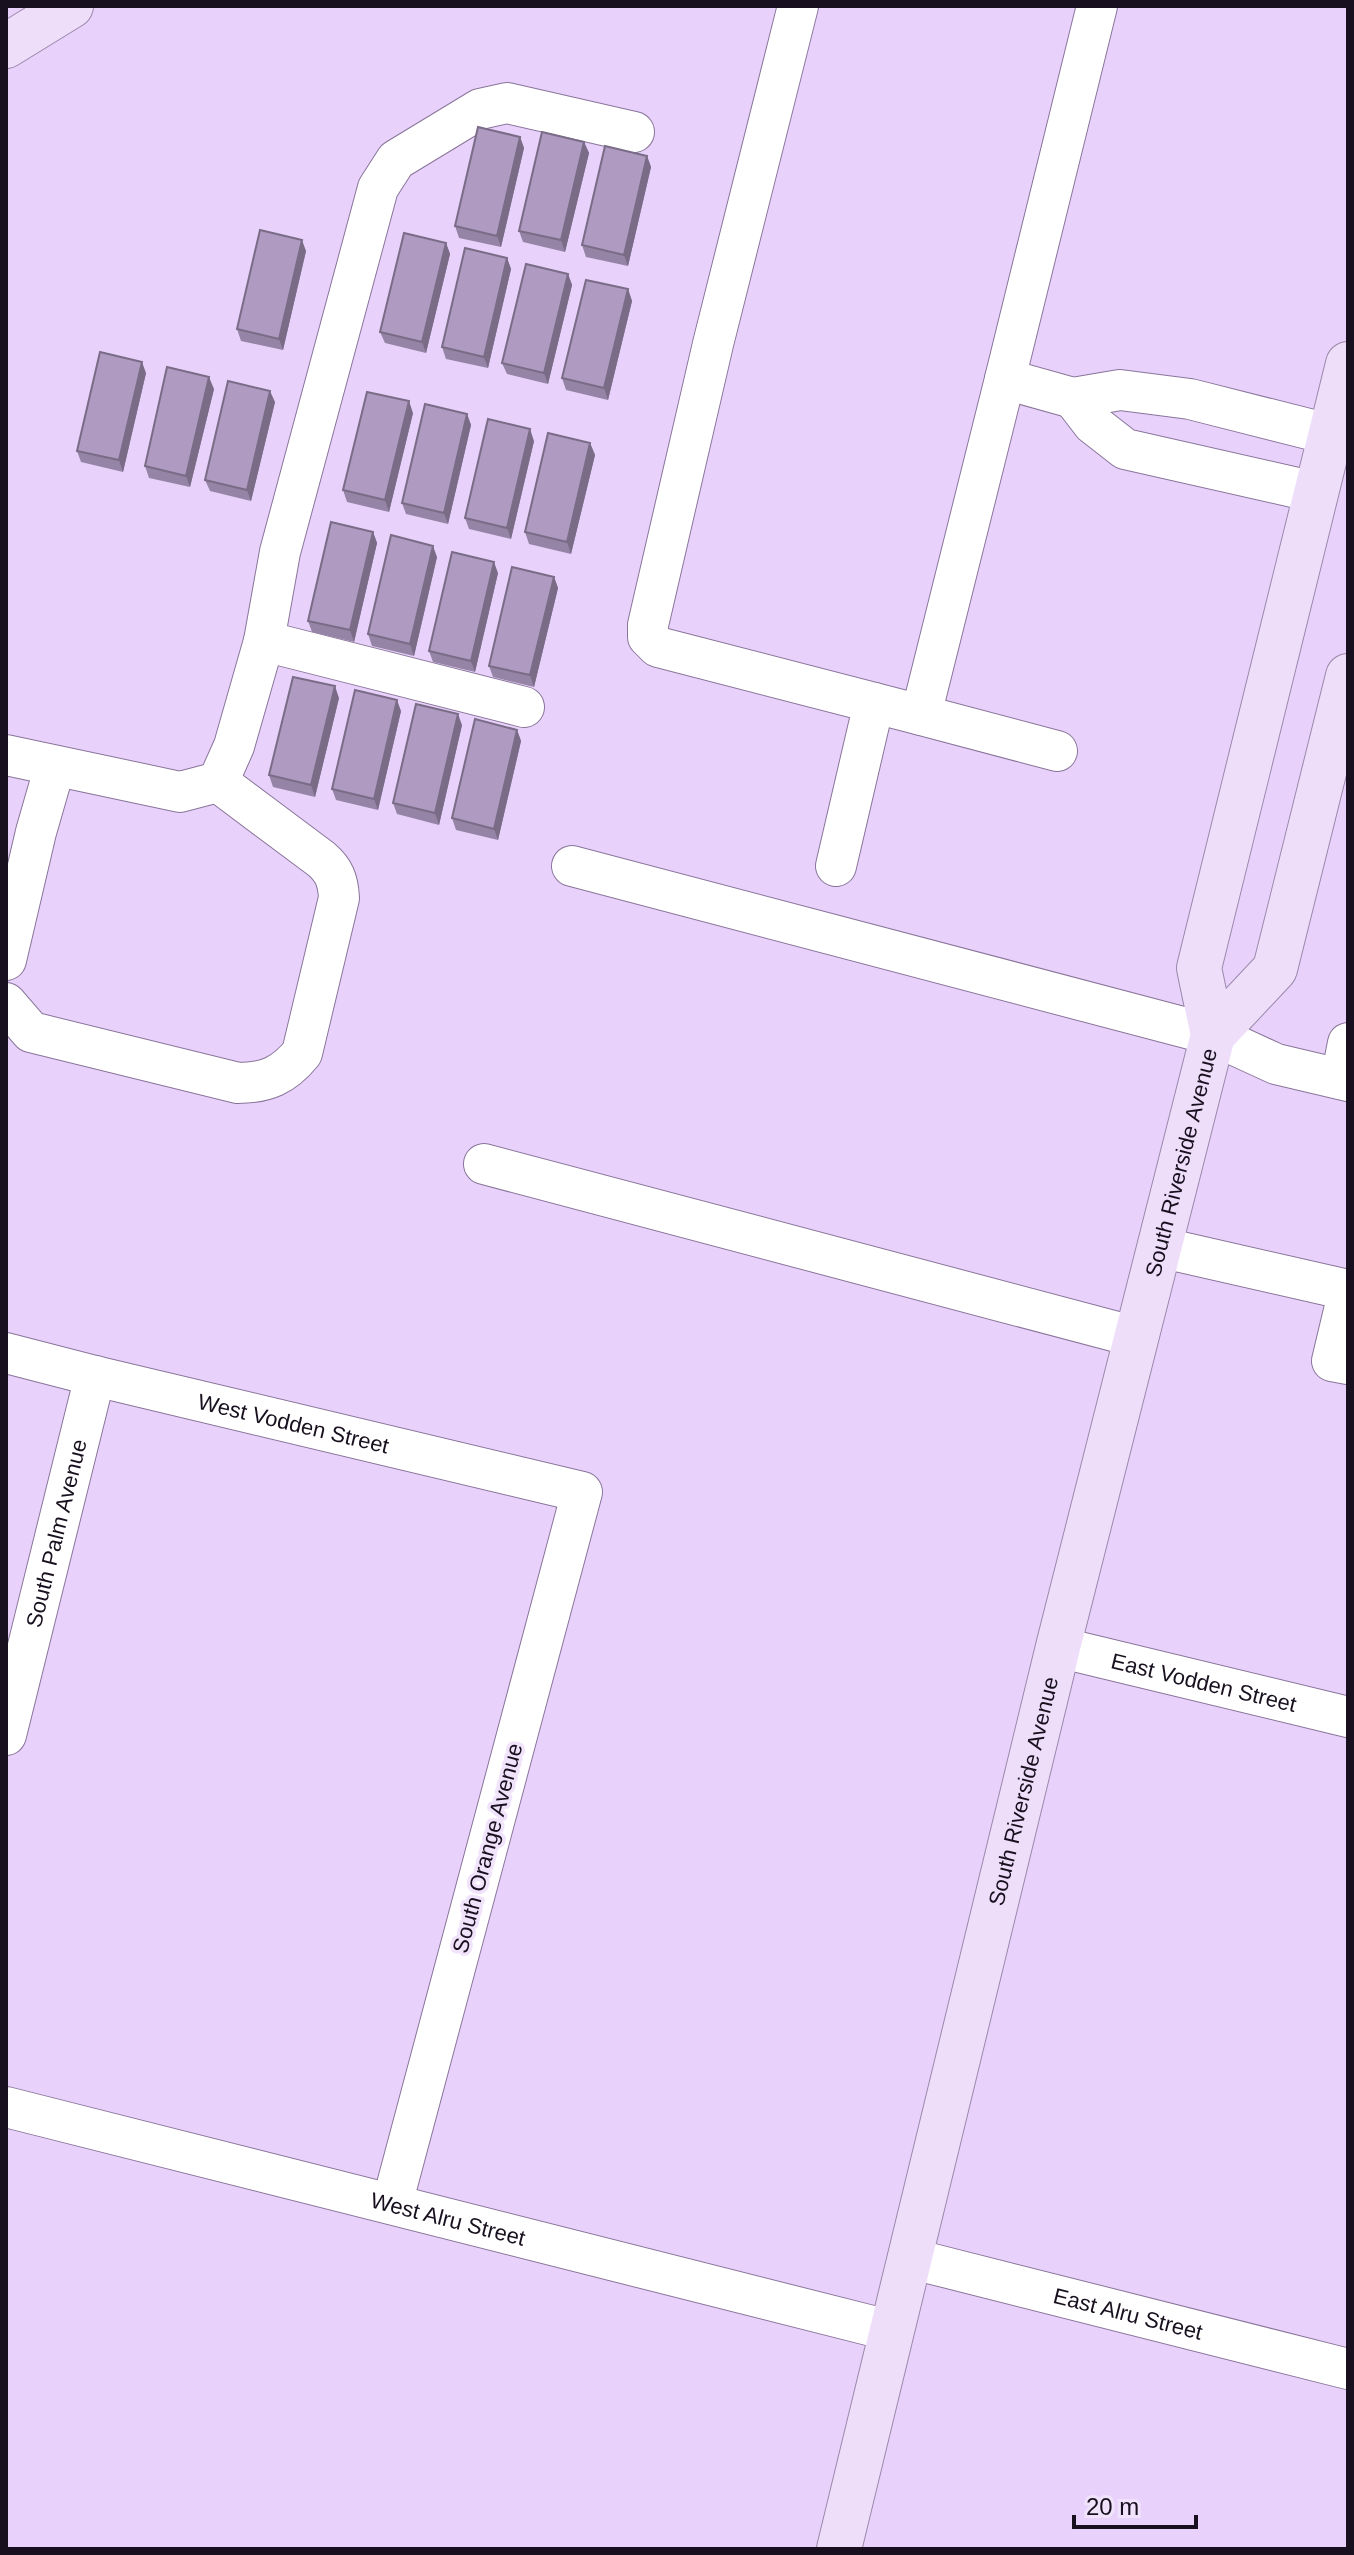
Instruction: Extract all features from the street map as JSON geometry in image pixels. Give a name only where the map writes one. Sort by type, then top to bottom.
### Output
[{"type":"main road","points":[[6,46],[71,6]]},
{"type":"main road","name":"South Riverside Avenue","points":[[839,2549],[1058,1647],[1213,1035],[1199,968],[1315,492],[1339,437],[1348,364]]},
{"type":"main road","name":"South Riverside Avenue","points":[[1213,1035],[1275,969],[1348,676]]},
{"type":"street","points":[[798,6],[713,344],[648,625],[648,637],[658,647],[1057,751]]},
{"type":"street","points":[[921,715],[1097,6]]},
{"type":"street","points":[[218,782],[234,746],[264,641],[280,552],[378,188],[396,160],[480,109],[507,103],[634,132]]},
{"type":"street","points":[[1005,379],[1073,398],[1120,390],[1190,399],[1339,437]]},
{"type":"street","points":[[1073,398],[1093,424],[1125,449],[1315,492]]},
{"type":"street","points":[[264,641],[524,707]]},
{"type":"street","points":[[836,866],[874,703]]},
{"type":"street","points":[[6,755],[180,792],[218,782]]},
{"type":"street","points":[[6,960],[55,766]]},
{"type":"street","points":[[6,1003],[31,1032],[238,1083],[258,1083],[290,1067],[302,1053],[339,898],[338,881],[332,868],[218,782]]},
{"type":"street","points":[[572,866],[1213,1035],[1276,1064],[1346,1068]]},
{"type":"street","points":[[484,1164],[1136,1337]]},
{"type":"street","points":[[1159,1247],[1348,1292],[1332,1361],[1348,1364]]},
{"type":"street","name":"West Vodden Street","points":[[6,1353],[582,1492]]},
{"type":"street","name":"South Palm Avenue","points":[[6,1735],[95,1376]]},
{"type":"street","name":"South Orange Avenue","points":[[392,2204],[582,1492]]},
{"type":"street","name":"East Vodden Street","points":[[1058,1647],[1348,1717]]},
{"type":"street","name":"West Alru Street","points":[[6,2107],[892,2331]]},
{"type":"street","name":"East Alru Street","points":[[909,2258],[1348,2369]]},
{"type":"building","points":[[478,127],[520,137],[497,236],[455,226]]},
{"type":"building","points":[[542,132],[584,142],[561,240],[519,231]]},
{"type":"building","points":[[605,146],[647,156],[624,255],[582,245]]},
{"type":"building","points":[[260,230],[302,240],[279,339],[237,329]]},
{"type":"building","points":[[404,233],[446,243],[422,342],[380,332]]},
{"type":"building","points":[[465,248],[507,258],[484,357],[442,347]]},
{"type":"building","points":[[526,264],[568,274],[544,373],[502,363]]},
{"type":"building","points":[[586,280],[628,289],[604,388],[562,378]]},
{"type":"building","points":[[100,352],[142,362],[119,460],[77,451]]},
{"type":"building","points":[[167,367],[209,377],[186,476],[145,466]]},
{"type":"building","points":[[228,381],[270,391],[247,490],[205,480]]},
{"type":"building","points":[[367,392],[409,401],[385,500],[343,490]]},
{"type":"building","points":[[425,404],[467,414],[444,513],[402,503]]},
{"type":"building","points":[[488,419],[530,429],[507,528],[465,518]]},
{"type":"building","points":[[548,433],[590,443],[567,542],[525,532]]},
{"type":"building","points":[[331,522],[373,532],[350,630],[308,621]]},
{"type":"building","points":[[391,535],[433,546],[410,644],[368,634]]},
{"type":"building","points":[[452,552],[494,562],[471,661],[429,651]]},
{"type":"building","points":[[512,567],[554,577],[530,675],[489,666]]},
{"type":"building","points":[[293,677],[335,686],[311,785],[269,775]]},
{"type":"building","points":[[355,690],[397,700],[374,799],[332,789]]},
{"type":"building","points":[[416,704],[458,714],[435,813],[393,803]]},
{"type":"building","points":[[475,719],[517,730],[494,829],[452,818]]}]
